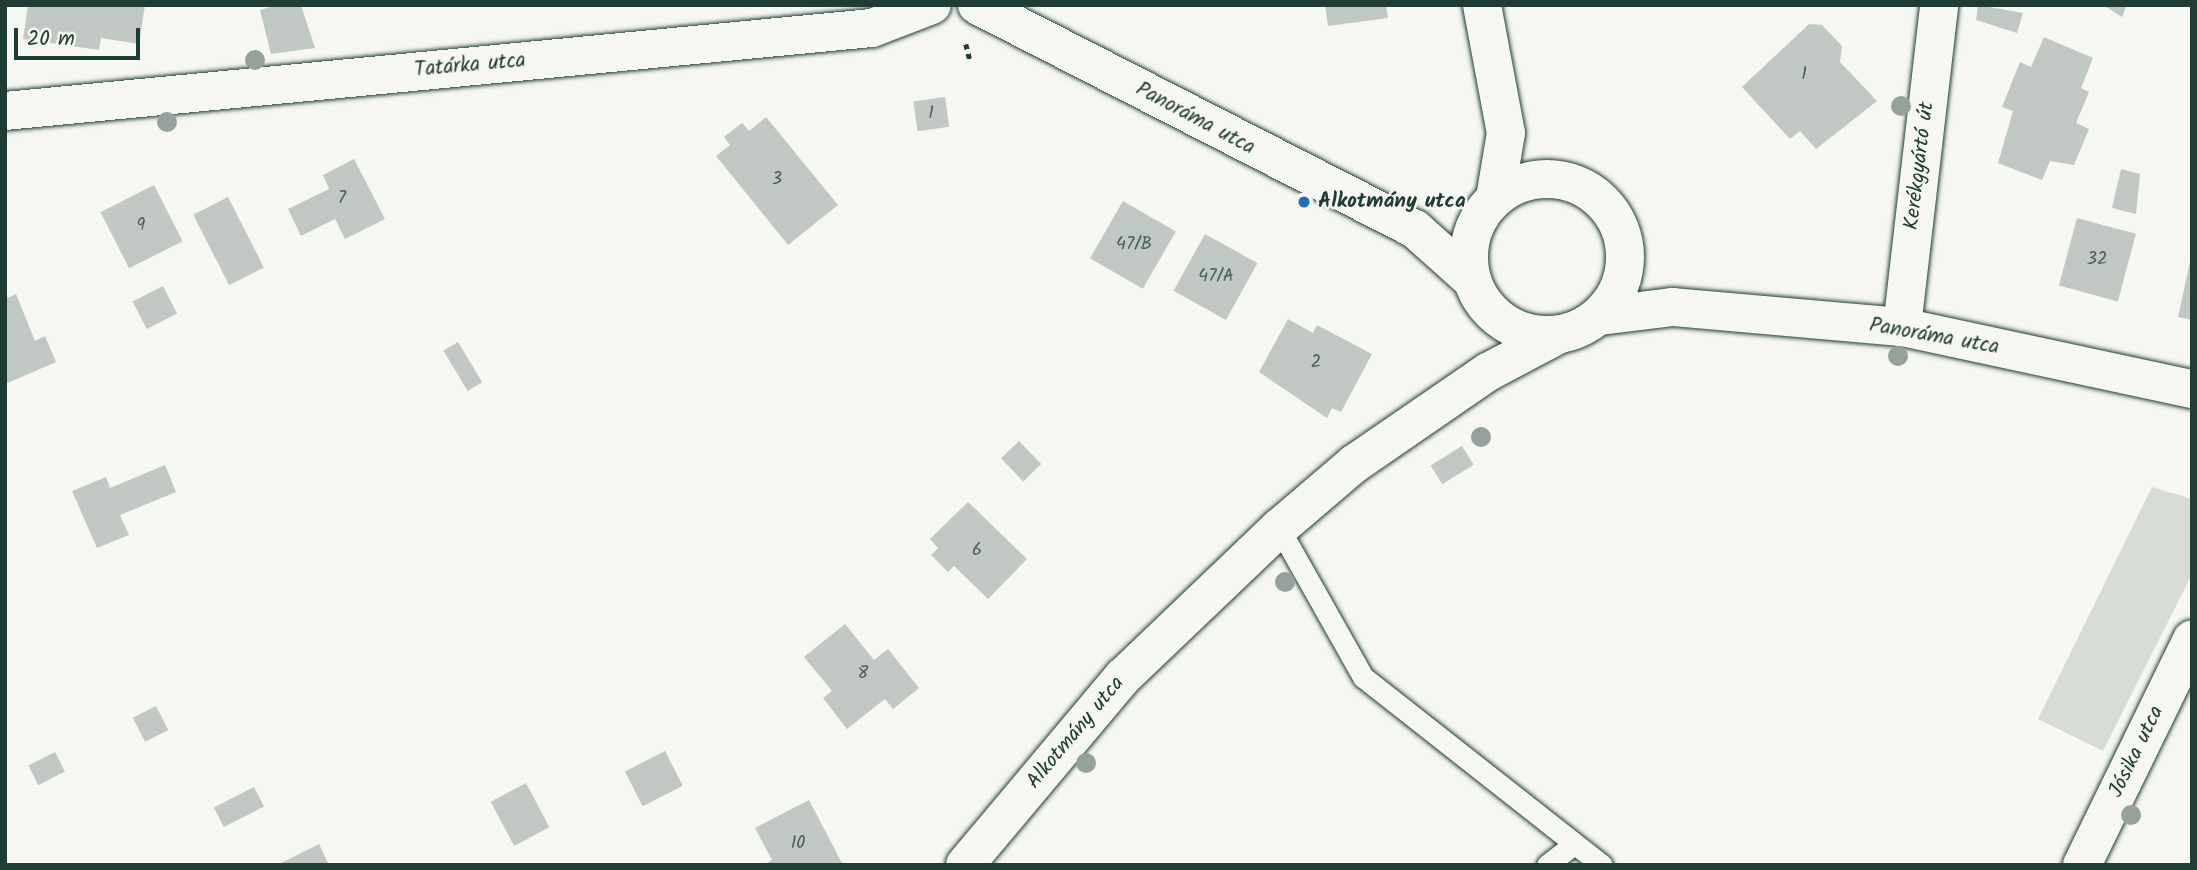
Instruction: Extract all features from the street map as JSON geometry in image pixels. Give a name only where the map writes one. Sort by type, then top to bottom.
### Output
[{"type":"street","name":"Tatárka utca","points":[[5,111],[872,28],[932,5]]},
{"type":"street","name":"Panoráma utca","points":[[977,5],[1415,229],[1479,293]]},
{"type":"street","points":[[1482,5],[1506,133],[1486,209],[1468,249],[1493,340],[1488,372]]},
{"type":"street","name":"Kerékgyártó út","points":[[1902,327],[1939,5]]},
{"type":"street","points":[[1506,133],[1527,161],[1559,179],[1585,188],[1607,205],[1621,229],[1627,256],[1643,282],[1672,307]]},
{"type":"street","points":[[1486,209],[1525,181],[1559,179]]},
{"type":"street","name":"Panoráma utca","points":[[1415,229],[1450,232],[1486,209]]},
{"type":"street","points":[[1479,293],[1531,335],[1558,335],[1600,316],[1620,289],[1627,256]]},
{"type":"street","name":"Panoráma utca","points":[[1600,316],[1672,307],[1902,327],[2192,389]]},
{"type":"street","name":"Alkotmány utca","points":[[965,865],[1123,677],[1279,528],[1354,464],[1488,372],[1558,335]]},
{"type":"street","name":"Jósika utca","points":[[2082,865],[2192,639]]},
{"type":"lane","points":[[1279,528],[1363,677],[1602,865]]},
{"type":"lane","points":[[1547,865],[1574,844]]},
{"type":"shaded area","points":[[2152,487],[2192,499],[2192,574],[2103,751],[2038,719]]},
{"type":"building","points":[[28,5],[145,5],[139,44],[101,38],[99,50],[23,39]]},
{"type":"building","points":[[278,5],[301,5],[315,48],[271,54],[260,10]]},
{"type":"building","points":[[1325,5],[1386,5],[1388,18],[1328,26]]},
{"type":"building","points":[[1978,5],[2023,13],[2017,33],[1976,20]]},
{"type":"building","points":[[2103,5],[2127,5],[2122,17]]},
{"type":"building","points":[[1809,24],[1822,25],[1842,46],[1840,62],[1877,101],[1816,149],[1800,131],[1790,139],[1742,87]]},
{"type":"building","points":[[2044,37],[2093,58],[2081,88],[2089,92],[2076,123],[2089,129],[2074,165],[2050,161],[2042,180],[1998,163],[2013,111],[2002,107],[2020,62],[2031,67]]},
{"type":"building","points":[[945,97],[949,127],[917,131],[913,101]]},
{"type":"building","points":[[766,117],[838,205],[788,245],[716,156],[730,145],[724,137],[742,123],[749,131]]},
{"type":"building","points":[[354,159],[385,219],[345,239],[335,219],[301,236],[288,209],[329,189],[323,175]]},
{"type":"building","points":[[2121,169],[2140,174],[2136,214],[2112,208]]},
{"type":"building","points":[[154,185],[183,241],[129,268],[101,212]]},
{"type":"building","points":[[228,197],[264,267],[229,285],[193,215]]},
{"type":"building","points":[[1123,201],[1176,232],[1143,289],[1090,258]]},
{"type":"building","points":[[2077,218],[2136,234],[2118,301],[2059,286]]},
{"type":"building","points":[[1205,234],[1257,263],[1226,320],[1173,291]]},
{"type":"building","points":[[2192,257],[2192,320],[2178,317]]},
{"type":"building","points":[[163,286],[177,314],[147,329],[133,301]]},
{"type":"building","points":[[16,294],[35,341],[45,336],[56,362],[5,384],[5,299]]},
{"type":"building","points":[[1288,319],[1313,333],[1317,325],[1372,354],[1341,412],[1332,408],[1327,418],[1259,372]]},
{"type":"building","points":[[458,342],[482,382],[468,391],[443,351]]},
{"type":"building","points":[[1019,441],[1041,464],[1023,481],[1001,458]]},
{"type":"building","points":[[1462,446],[1474,465],[1442,484],[1431,466]]},
{"type":"building","points":[[165,465],[176,492],[120,515],[129,535],[97,548],[72,491],[106,477],[110,488]]},
{"type":"building","points":[[968,502],[1027,559],[988,599],[954,566],[948,572],[931,555],[938,548],[930,539]]},
{"type":"building","points":[[845,624],[874,660],[888,649],[919,688],[893,709],[885,699],[847,729],[823,698],[832,691],[804,657]]},
{"type":"building","points":[[156,706],[168,730],[145,742],[133,718]]},
{"type":"building","points":[[665,751],[683,786],[643,806],[625,771]]},
{"type":"building","points":[[55,752],[65,772],[38,785],[28,766]]},
{"type":"building","points":[[526,783],[549,827],[514,846],[491,802]]},
{"type":"building","points":[[254,787],[264,807],[224,827],[214,807]]},
{"type":"building","points":[[809,800],[843,865],[763,865],[772,860],[755,828]]},
{"type":"building","points":[[319,844],[329,865],[282,865],[281,863]]},
{"type":"place","name":"Alkotmány utca","points":[[1304,202]]}]
